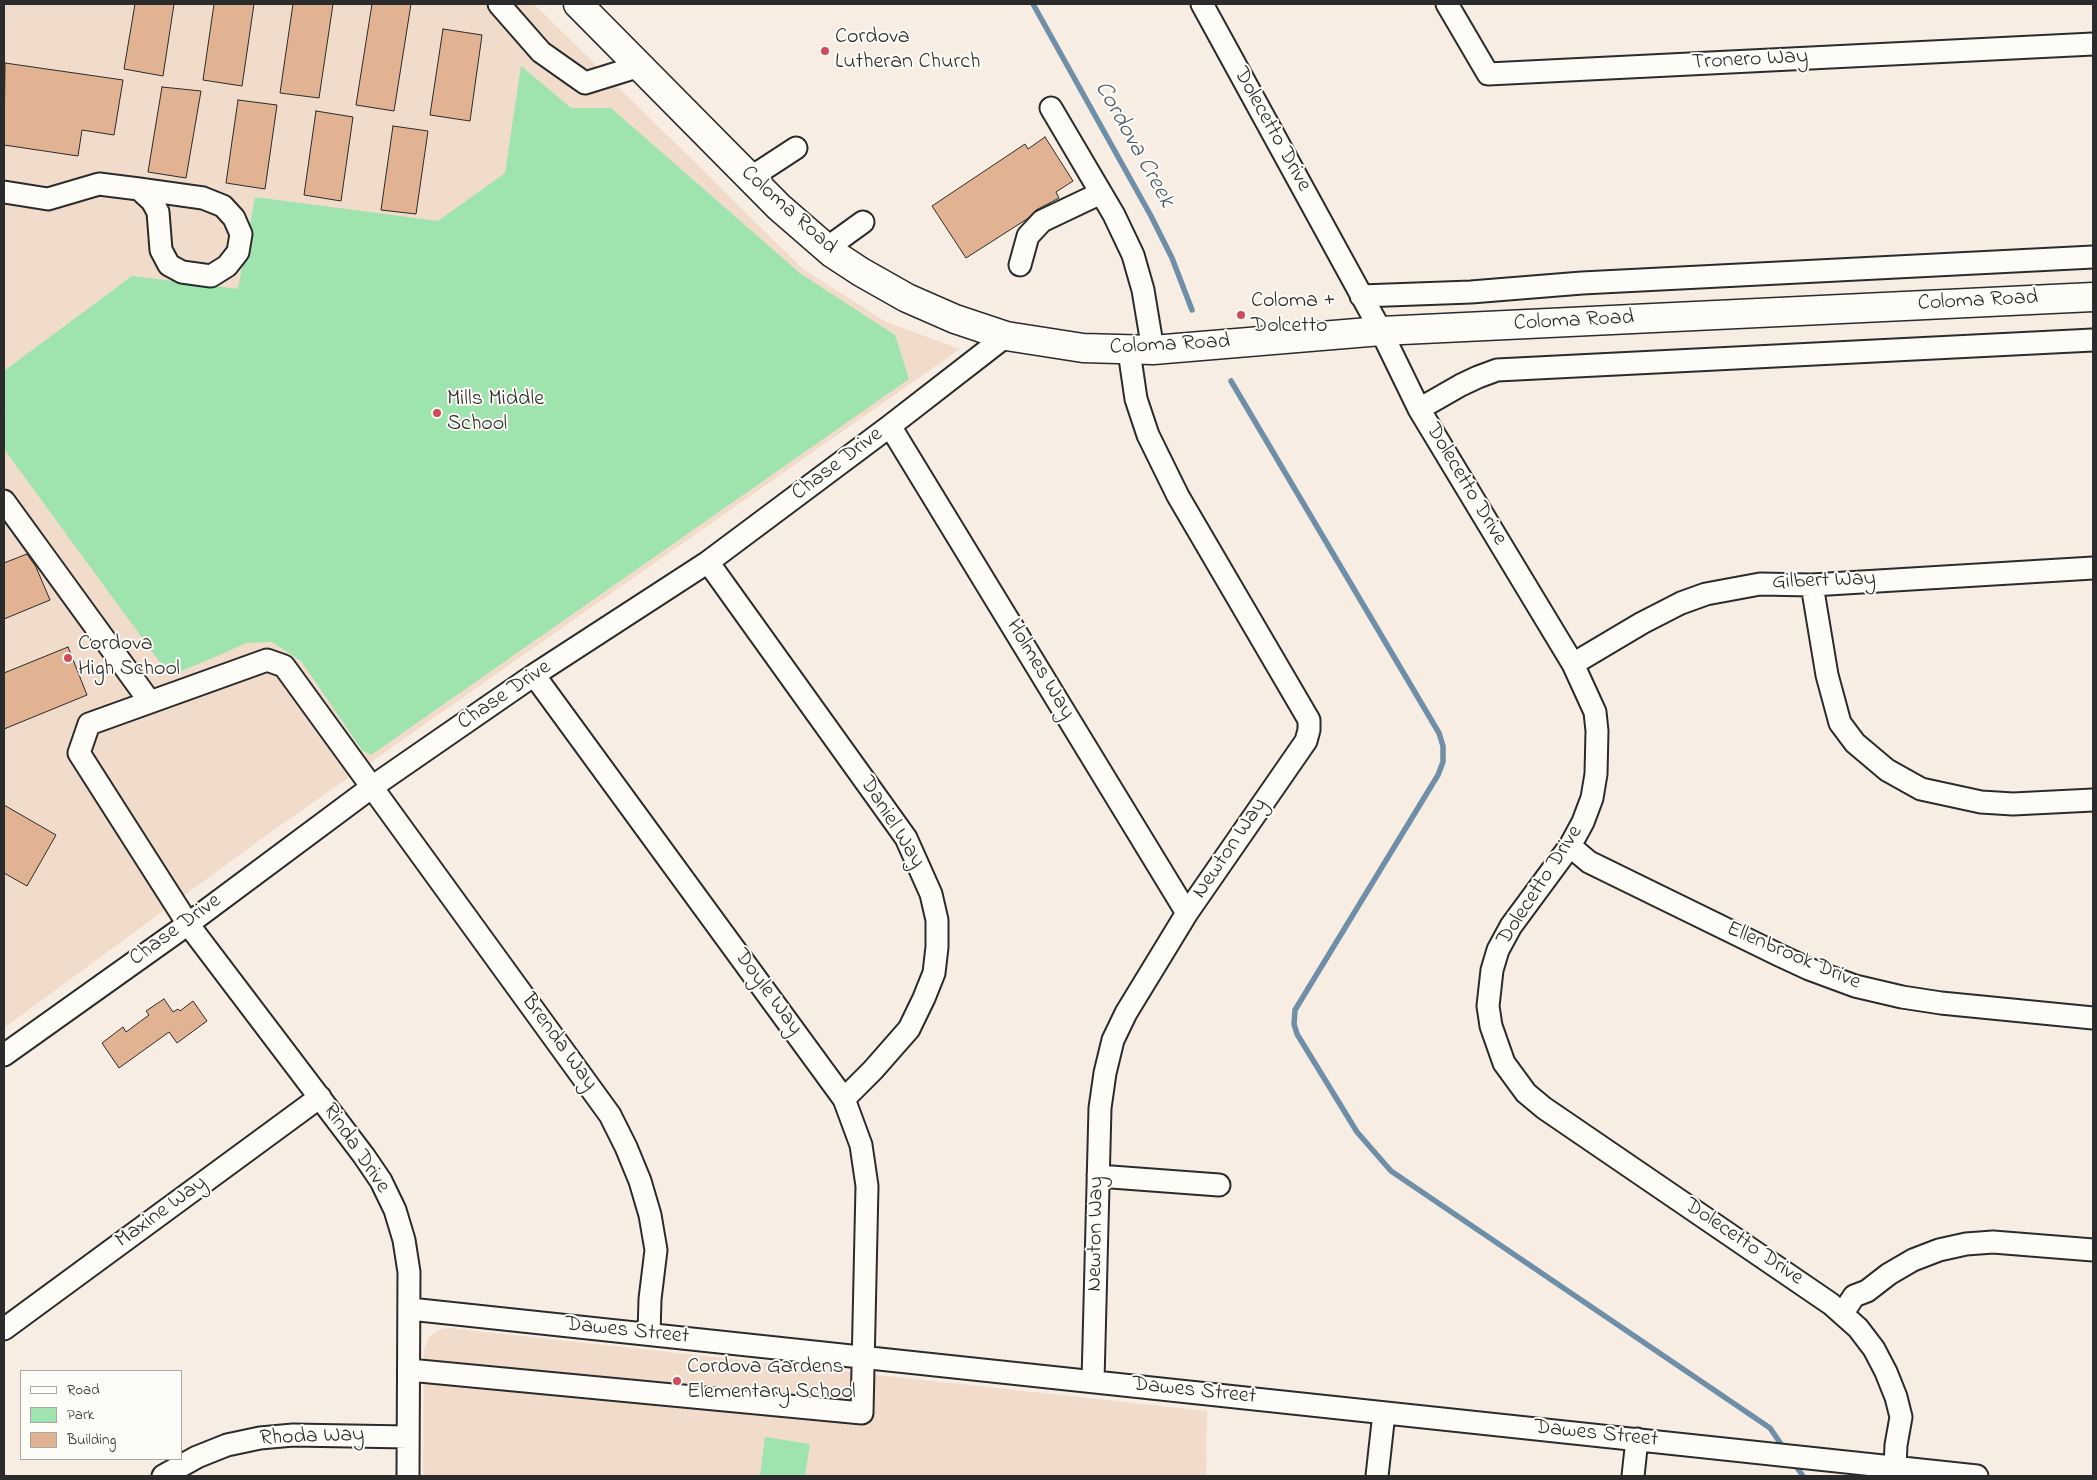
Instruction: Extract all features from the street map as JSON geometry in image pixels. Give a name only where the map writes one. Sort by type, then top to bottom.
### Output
[{"type":"main road","name":"Coloma Road","points":[[578,4],[779,207],[827,248],[861,272],[907,298],[955,319],[1006,336],[1083,348],[1141,350],[1381,331],[2093,297]]},
{"type":"street","points":[[498,4],[541,52],[585,83],[640,66]]},
{"type":"street","name":"Dolecetto Drive","points":[[1202,4],[1381,331],[1419,409],[1573,664],[1595,712],[1596,774],[1592,798],[1583,822],[1570,846],[1511,926],[1498,950],[1489,987],[1488,1006],[1490,1026],[1504,1063],[1526,1093],[1544,1108],[1843,1313],[1858,1328],[1874,1349],[1896,1397],[1901,1417],[1896,1445],[1895,1468]]},
{"type":"street","name":"Tronero Way","points":[[1447,4],[1488,74],[2093,44]]},
{"type":"street","name":"Newton Way","points":[[1051,108],[1114,215],[1133,255],[1143,290],[1141,350],[1136,399],[1148,435],[1178,496],[1309,720],[1306,740],[1187,913],[1126,1013],[1113,1040],[1105,1073],[1100,1108],[1093,1381]]},
{"type":"street","points":[[750,178],[796,148]]},
{"type":"street","points":[[4,192],[48,199],[99,184],[139,189],[203,198],[222,206],[234,218],[241,234],[238,252],[227,266],[211,276],[182,272],[169,265],[161,250],[158,212],[152,201],[139,189]]},
{"type":"street","points":[[1020,265],[1028,236],[1042,221],[1101,193]]},
{"type":"street","points":[[827,248],[863,222]]},
{"type":"street","points":[[1361,296],[1471,292],[1582,283],[2093,257]]},
{"type":"street","name":"Chase Drive","points":[[4,1055],[188,924],[372,787],[534,675],[708,562],[890,426],[1006,336]]},
{"type":"street","points":[[1419,409],[1478,377],[1497,370],[2093,340]]},
{"type":"street","name":"Holmes Way","points":[[890,426],[1187,913]]},
{"type":"street","points":[[4,501],[150,702]]},
{"type":"street","name":"Daniel Way","points":[[708,562],[906,838],[931,894],[937,920],[937,947],[934,973],[924,998],[909,1029],[873,1070],[844,1099]]},
{"type":"street","name":"Gilbert Way","points":[[1573,664],[1642,623],[1681,603],[1706,594],[1760,584],[1812,585],[2093,568]]},
{"type":"street","points":[[1812,585],[1827,676],[1840,724],[1855,743],[1887,770],[1921,789],[1981,802],[2013,804],[2093,800]]},
{"type":"street","name":"Brenda Way","points":[[150,702],[267,660],[284,666],[600,1100],[626,1147],[640,1181],[650,1215],[656,1250],[650,1299],[649,1334]]},
{"type":"street","name":"Doyle Way","points":[[409,1370],[862,1413],[867,1186],[861,1145],[844,1099],[534,675]]},
{"type":"street","name":"Rinda Drive","points":[[150,702],[89,724],[79,753],[188,924],[320,1097],[381,1181],[395,1210],[404,1240],[409,1272],[408,1476]]},
{"type":"street","name":"Ellenbrook Drive","points":[[1570,846],[1598,867],[1809,969],[1854,986],[1902,997],[1942,1003],[2093,1018]]},
{"type":"street","name":"Maxine Way","points":[[4,1329],[320,1097]]},
{"type":"street","points":[[1098,1176],[1219,1185]]},
{"type":"street","points":[[1843,1313],[1854,1296],[1867,1291],[1889,1274],[1913,1260],[1939,1250],[1966,1244],[1993,1242],[2093,1250]]},
{"type":"street","name":"Dawes Street","points":[[410,1309],[1977,1476]]},
{"type":"street","points":[[1377,1476],[1384,1413]]},
{"type":"street","name":"Rhoda Way","points":[[163,1476],[197,1457],[228,1445],[260,1438],[293,1435],[408,1437]]},
{"type":"street","points":[[1633,1476],[1637,1439]]},
{"type":"shaded area","name":"Mills Middle School","points":[[4,4],[534,4],[803,269],[886,322],[960,349],[261,839],[4,1028]]},
{"type":"shaded area","name":"Cordova Gardens Elementary School","points":[[449,1328],[1207,1411],[1206,1476],[423,1476],[424,1350],[430,1336],[442,1329]]},
{"type":"green space","name":"Mills Middle School","points":[[521,66],[571,108],[611,108],[801,274],[895,335],[909,379],[371,755],[362,750],[301,661],[272,642],[247,643],[170,676],[4,449],[4,417],[6,415],[4,412],[4,371],[132,276],[238,289],[255,197],[438,221],[505,173]]},
{"type":"green space","points":[[765,1437],[810,1444],[805,1476],[760,1476]]},
{"type":"building","points":[[135,4],[174,4],[163,76],[124,69]]},
{"type":"building","points":[[214,4],[254,4],[242,86],[203,80]]},
{"type":"building","points":[[293,4],[333,4],[319,98],[280,93]]},
{"type":"building","points":[[372,4],[411,4],[394,111],[356,105]]},
{"type":"building","points":[[443,29],[482,35],[470,121],[430,115]]},
{"type":"building","points":[[5,63],[123,80],[114,135],[82,130],[78,156],[4,145]]},
{"type":"building","points":[[162,87],[201,91],[186,178],[148,172]]},
{"type":"building","points":[[238,100],[277,105],[265,189],[226,183]]},
{"type":"building","points":[[316,111],[353,117],[341,201],[304,195]]},
{"type":"building","points":[[393,126],[428,131],[416,214],[381,210]]},
{"type":"building","points":[[1045,137],[1073,181],[1056,192],[1059,198],[1036,210],[1027,219],[966,258],[932,206],[1025,144],[1028,149]]},
{"type":"building","points":[[27,554],[36,567],[50,600],[4,619],[4,563]]},
{"type":"building","points":[[68,647],[87,695],[4,729],[4,673]]},
{"type":"building","points":[[4,805],[56,835],[27,886],[4,873]]},
{"type":"building","points":[[164,999],[173,1012],[178,1009],[180,1011],[193,1001],[207,1021],[177,1043],[169,1032],[119,1068],[102,1043],[123,1027],[126,1032],[149,1015],[146,1011]]},
{"type":"waterway","name":"Cordova Creek","points":[[1033,4],[1151,216],[1172,258],[1192,310]]},
{"type":"waterway","points":[[1231,381],[1439,733],[1443,746],[1443,762],[1438,775],[1295,1010],[1294,1024],[1297,1034],[1357,1132],[1391,1171],[1770,1428],[1785,1450]]},
{"type":"waterway","points":[[1793,1462],[1803,1476]]},
{"type":"place","name":"Cordova Lutheran Church","points":[[825,51]]},
{"type":"place","name":"Coloma + Dolcetto","points":[[1241,315]]},
{"type":"place","name":"Mills Middle School","points":[[437,413]]},
{"type":"place","name":"Cordova High School","points":[[68,658]]},
{"type":"place","name":"Cordova Gardens Elementary School","points":[[677,1381]]}]
